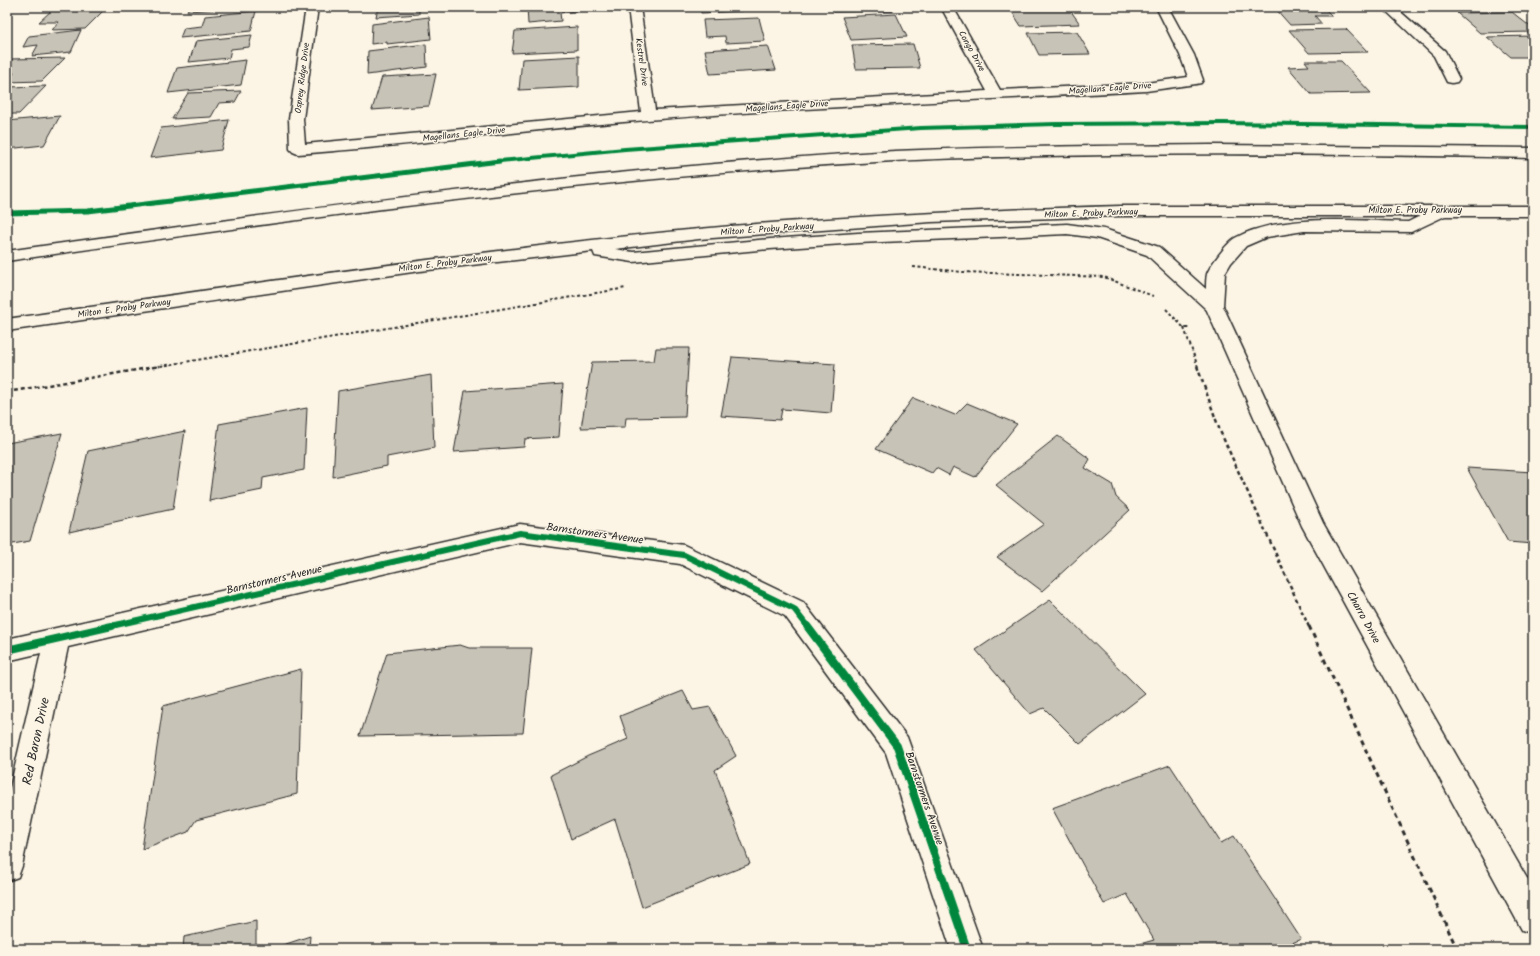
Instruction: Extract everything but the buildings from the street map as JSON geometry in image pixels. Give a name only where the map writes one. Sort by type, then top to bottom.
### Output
[{"type":"main road","name":"Osprey Ridge Drive","points":[[298,149],[296,119],[312,7]]},
{"type":"main road","name":"Kestrel Drive","points":[[634,7],[649,116]]},
{"type":"main road","name":"Congo Drive","points":[[947,7],[996,95]]},
{"type":"main road","name":"Magellans Eagle Drive","points":[[298,149],[350,146],[591,120],[818,104],[1146,86],[1196,80],[1187,55],[1162,7]]},
{"type":"main road","points":[[1388,7],[1440,54],[1452,79]]},
{"type":"main road","points":[[7,256],[230,223],[437,196],[680,172],[896,156],[1092,150],[1533,152]]},
{"type":"main road","points":[[1214,306],[1216,273],[1224,260],[1240,242],[1263,232],[1304,226],[1411,227],[1447,210]]},
{"type":"main road","name":"Milton E. Proby Parkway","points":[[7,325],[420,266],[699,234],[932,217],[1120,211],[1533,211]]},
{"type":"main road","points":[[577,248],[633,257],[770,244],[858,238],[1067,229],[1098,233],[1154,251],[1214,306]]},
{"type":"main road","name":"Charro Drive","points":[[1214,306],[1314,526],[1533,919]]},
{"type":"main road","name":"Barnstormers Avenue","points":[[7,650],[520,533],[684,555],[794,609],[897,746],[967,949]]},
{"type":"main road","name":"Red Baron Drive","points":[[7,866],[57,639]]},
{"type":"path","points":[[906,267],[964,272],[1104,277],[1156,297]]},
{"type":"path","points":[[7,392],[626,287]]},
{"type":"path","points":[[1165,307],[1184,328],[1220,431],[1457,949]]},
{"type":"path","points":[[1184,328],[1225,330]]},
{"type":"cycle path","points":[[7,213],[88,211],[472,164],[625,149],[921,128],[1056,124],[1224,123],[1533,127]]},
{"type":"cycle path","points":[[7,650],[520,533],[684,555],[794,609],[897,746],[967,949]]}]
